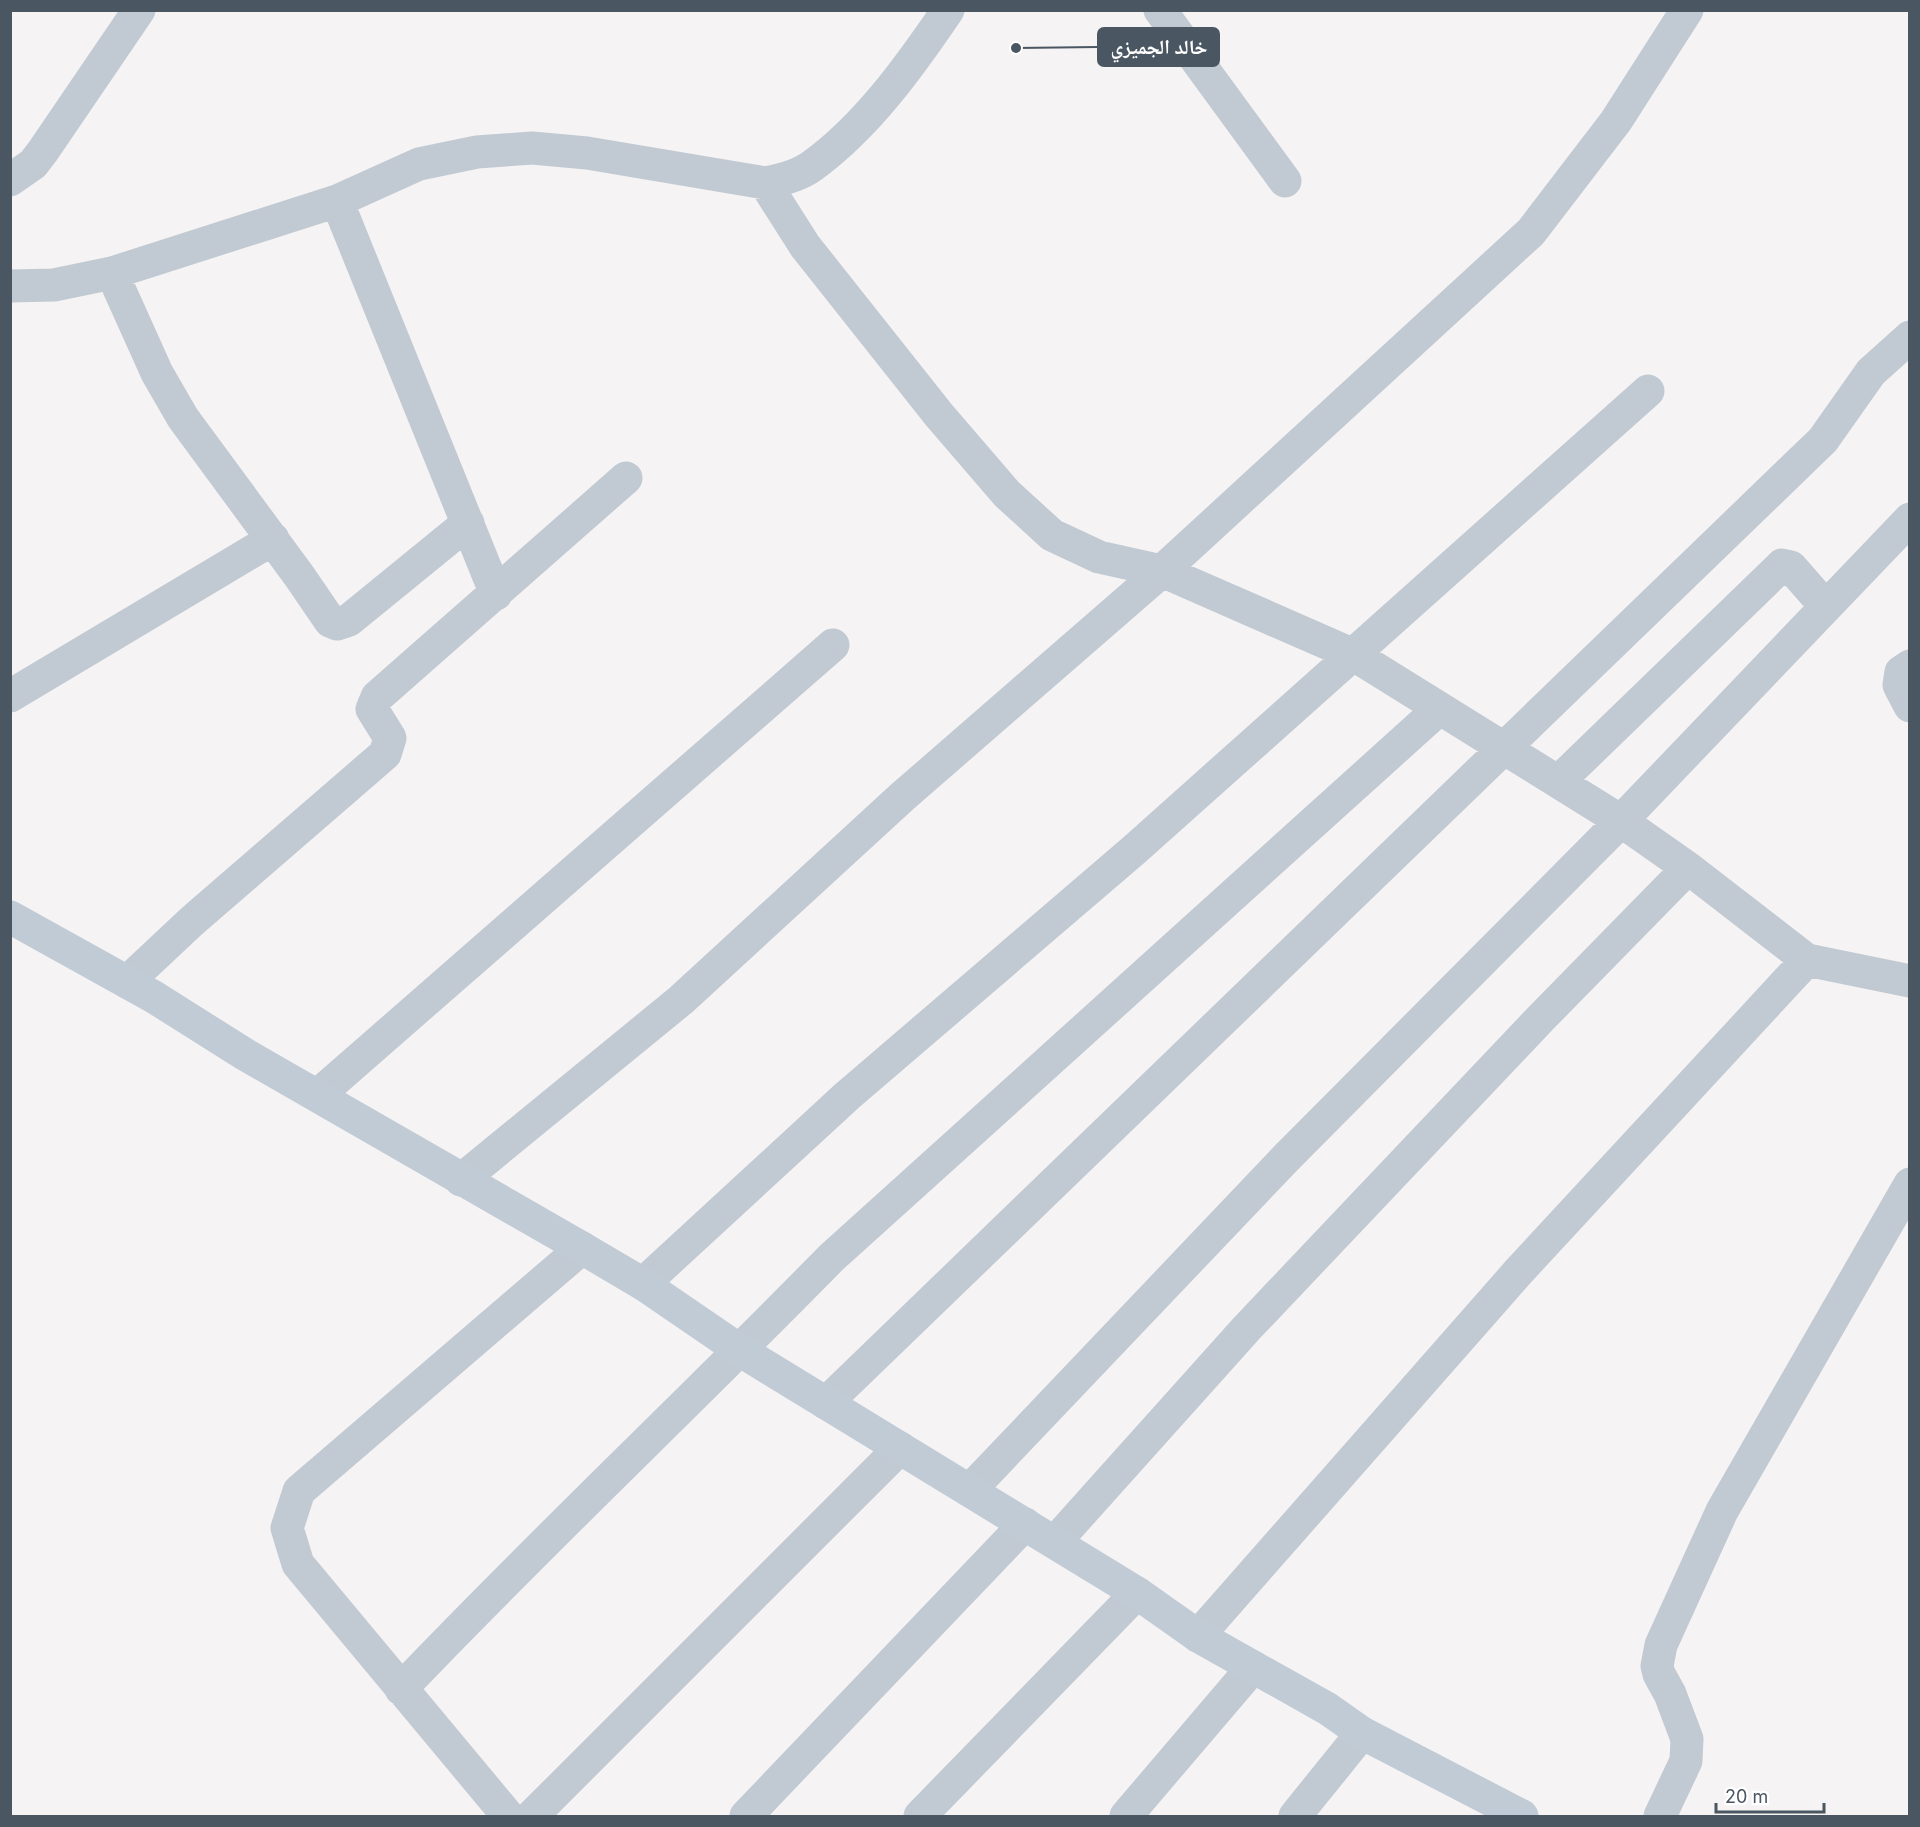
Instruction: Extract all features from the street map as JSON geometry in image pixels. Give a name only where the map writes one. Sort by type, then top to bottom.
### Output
[{"type":"street","points":[[10,180],[33,164],[43,151],[139,10]]},
{"type":"street","points":[[10,286],[54,285],[112,273],[337,201],[419,164],[477,152],[532,148],[587,153],[765,183],[795,176],[812,166],[853,129],[912,63],[948,10]]},
{"type":"street","points":[[1160,10],[1285,181]]},
{"type":"street","points":[[461,1180],[681,1000],[902,797],[1162,571],[1531,232],[1616,121],[1687,10]]},
{"type":"street","points":[[765,183],[805,246],[845,300],[954,433],[1035,522],[1052,535],[1099,557],[1162,571],[1354,655],[1621,821],[1688,868],[1807,960],[1910,981]]},
{"type":"street","points":[[337,201],[496,594]]},
{"type":"street","points":[[112,273],[157,373],[183,418],[273,539],[330,621],[337,624],[349,620],[468,523]]},
{"type":"street","points":[[826,1403],[1822,440],[1871,372],[1910,337]]},
{"type":"street","points":[[643,1284],[847,1096],[1134,850],[1648,390]]},
{"type":"street","points":[[127,982],[192,921],[385,754],[390,738],[372,709],[373,701],[626,478]]},
{"type":"street","points":[[970,1490],[1286,1158],[1621,821],[1910,519]]},
{"type":"street","points":[[10,696],[273,539]]},
{"type":"street","points":[[1558,781],[1782,565],[1791,567],[1826,607]]},
{"type":"street","points":[[318,1095],[833,645]]},
{"type":"street","points":[[1910,666],[1901,672],[1899,685],[1910,706]]},
{"type":"street","points":[[401,1689],[477,1608],[741,1351],[831,1258],[1438,709]]},
{"type":"street","points":[[1055,1542],[1246,1329],[1533,1026],[1688,868]]},
{"type":"street","points":[[10,917],[127,982],[461,1180],[643,1284],[741,1351],[1137,1593],[1198,1636],[1328,1709],[1362,1732],[1522,1816]]},
{"type":"street","points":[[1198,1636],[1519,1271],[1807,960]]},
{"type":"street","points":[[1660,1816],[1686,1761],[1687,1739],[1670,1694],[1659,1674],[1658,1658],[1661,1645],[1722,1511],[1910,1184]]},
{"type":"street","points":[[508,1816],[298,1564],[288,1528],[299,1491],[582,1248]]},
{"type":"street","points":[[532,1816],[900,1448]]},
{"type":"street","points":[[746,1816],[1025,1524]]},
{"type":"street","points":[[920,1816],[1137,1593]]},
{"type":"street","points":[[1126,1816],[1253,1667]]},
{"type":"street","points":[[1296,1816],[1362,1732]]},
{"type":"place","name":"خالد الجميزي","points":[[1016,48]]}]
